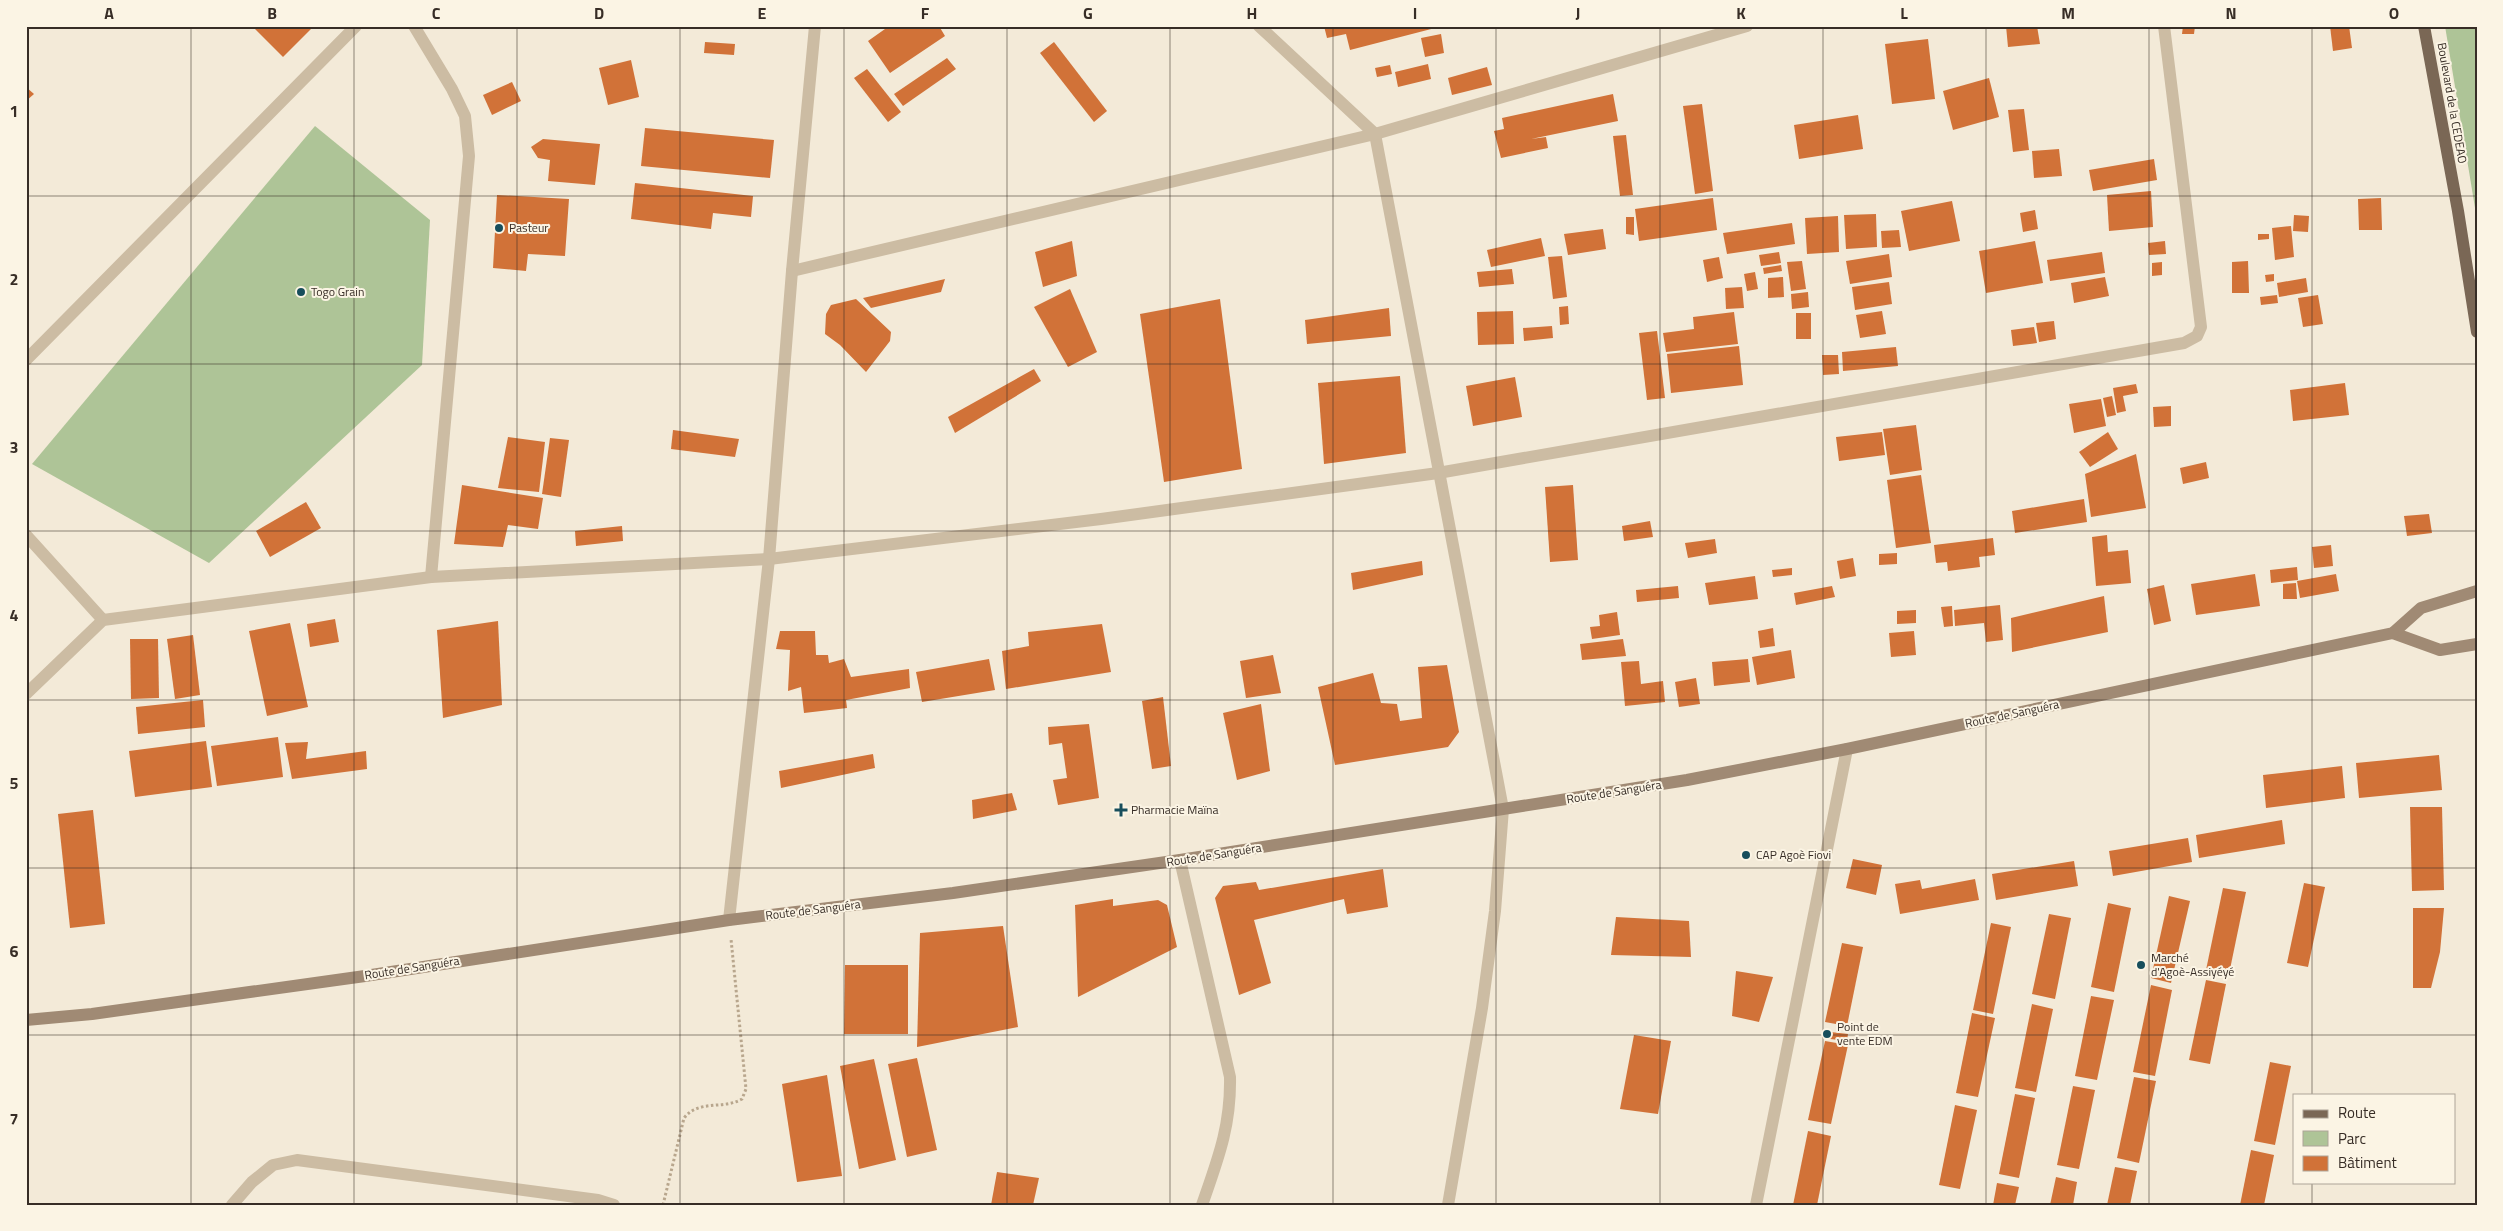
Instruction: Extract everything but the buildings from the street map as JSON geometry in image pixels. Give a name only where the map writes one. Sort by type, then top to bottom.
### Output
[{"type":"main road","name":"Boulevard de la CEDEAO","points":[[2424,26],[2458,211],[2477,332]]},
{"type":"street","points":[[26,360],[356,26]]},
{"type":"street","points":[[414,26],[452,89],[465,116],[469,156],[431,577]]},
{"type":"street","points":[[730,920],[770,559],[792,271],[815,26]]},
{"type":"street","points":[[1259,26],[1374,134],[1503,809],[1495,911],[1482,1008],[1448,1205]]},
{"type":"street","points":[[792,271],[1374,134],[1747,26]]},
{"type":"street","points":[[26,694],[103,620],[431,577],[770,559],[1092,520],[1438,474],[2184,344],[2197,336],[2201,327],[2164,26]]},
{"type":"street","points":[[26,535],[103,620]]},
{"type":"street","name":"Route de Sanguéra","points":[[26,1020],[92,1014],[365,976],[730,920],[953,893],[1180,860],[1687,780],[1847,749],[2393,633],[2421,608],[2477,591]]},
{"type":"street","points":[[2393,633],[2440,650],[2477,644]]},
{"type":"street","points":[[1756,1205],[1847,749]]},
{"type":"street","points":[[1180,860],[1230,1077],[1230,1105],[1225,1136],[1202,1205]]},
{"type":"street","points":[[232,1205],[252,1182],[273,1165],[297,1160],[588,1198],[614,1205]]},
{"type":"path","points":[[663,1205],[684,1118],[690,1111],[700,1106],[733,1104],[742,1099],[746,1089],[730,920]]},
{"type":"green space","points":[[2445,26],[2477,26],[2477,220]]},
{"type":"green space","name":"Togo Grain","points":[[315,126],[430,220],[422,365],[209,563],[32,464]]},
{"type":"place","name":"Pasteur","points":[[499,228]]},
{"type":"place","name":"Togo Grain","points":[[301,292]]},
{"type":"place","name":"Pharmacie Maïna","points":[[1121,810]]},
{"type":"place","name":"CAP Agoè Fiovi","points":[[1746,855]]},
{"type":"place","name":"Marché d'Agoè-Assiyéyé","points":[[2141,965]]},
{"type":"place","name":"Point de vente EDM","points":[[1827,1034]]}]
